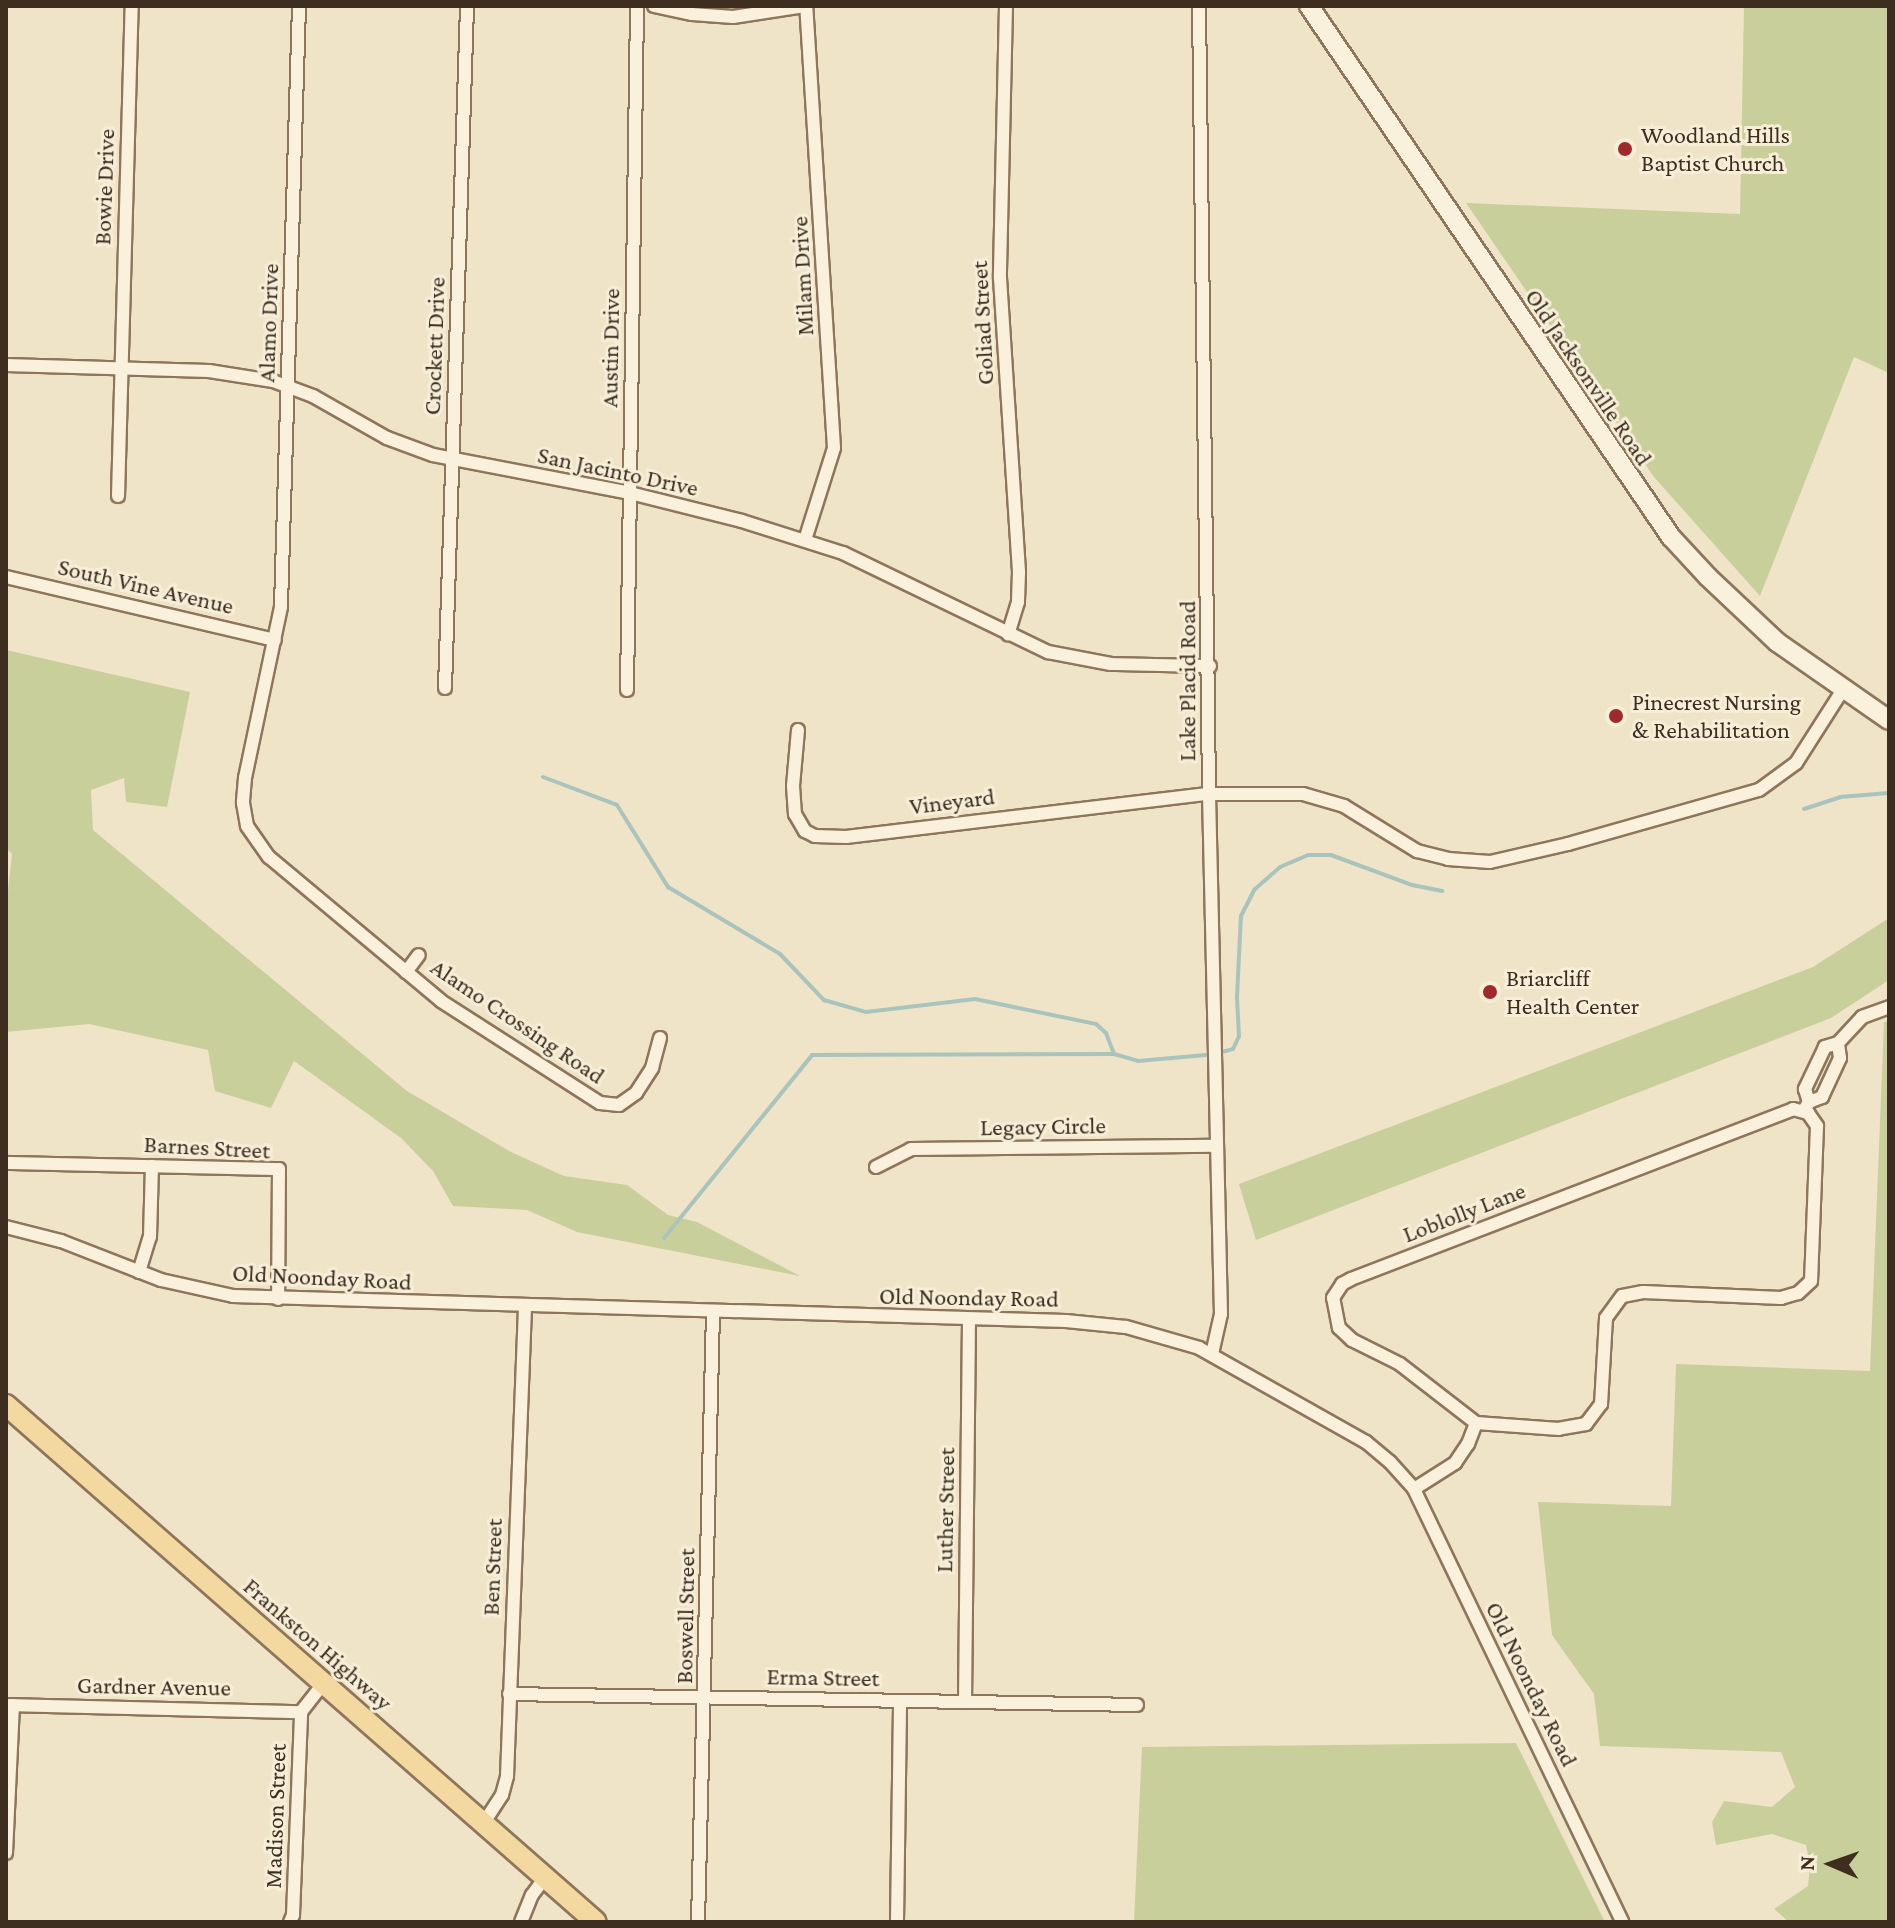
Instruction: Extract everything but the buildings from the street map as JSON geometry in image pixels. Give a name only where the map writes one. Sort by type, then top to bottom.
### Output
[{"type":"main road","name":"Old Jacksonville Road","points":[[1309,6],[1658,520],[1697,566],[1745,614],[1842,691],[1889,720]]},
{"type":"main road","name":"Frankston Highway","points":[[6,1405],[596,1922]]},
{"type":"street","name":"Bowie Drive","points":[[118,496],[132,6]]},
{"type":"street","name":"Alamo Drive","points":[[275,640],[281,607],[299,6]]},
{"type":"street","name":"Crockett Drive","points":[[445,688],[467,6]]},
{"type":"street","name":"Austin Drive","points":[[627,690],[637,6]]},
{"type":"street","points":[[654,6],[692,14],[733,17],[806,6]]},
{"type":"street","name":"Milam Drive","points":[[805,540],[834,448],[806,6]]},
{"type":"street","name":"Goliad Street","points":[[1006,6],[1000,278],[1019,557],[1018,602],[1008,635]]},
{"type":"street","name":"Lake Placid Road","points":[[1199,6],[1210,666],[1209,794],[1221,1314],[1212,1354]]},
{"type":"street","name":"San Jacinto Drive","points":[[6,365],[224,372],[288,387],[325,402],[387,438],[453,460],[630,493],[805,540],[861,560],[930,592],[1033,647],[1082,659],[1138,666],[1210,666]]},
{"type":"street","name":"South Vine Avenue","points":[[6,577],[275,640]]},
{"type":"street","name":"Alamo Crossing Road","points":[[275,640],[243,787],[247,826],[269,857],[452,1009],[610,1106],[631,1099],[650,1073],[660,1038]]},
{"type":"street","points":[[1209,794],[1314,795],[1344,806],[1395,839],[1432,856],[1463,861],[1504,860],[1759,790],[1796,763],[1842,691]]},
{"type":"street","name":"Vineyard","points":[[798,730],[793,786],[795,814],[805,831],[815,836],[846,837],[1209,794]]},
{"type":"street","name":"Alamo Crossing Road","points":[[406,972],[419,955]]},
{"type":"street","points":[[1414,1489],[1455,1463],[1468,1444],[1476,1423],[1559,1429],[1586,1424],[1601,1404],[1606,1318],[1622,1296],[1643,1292],[1781,1298],[1805,1289],[1814,1272],[1818,1132],[1806,1106],[1805,1089],[1825,1047],[1838,1043],[1862,1017],[1889,1007]]},
{"type":"street","points":[[1806,1106],[1822,1097],[1840,1058],[1838,1043]]},
{"type":"street","name":"Loblolly Lane","points":[[1476,1423],[1400,1364],[1345,1335],[1333,1307],[1342,1284],[1806,1106]]},
{"type":"street","name":"Legacy Circle","points":[[876,1167],[911,1149],[1215,1146]]},
{"type":"street","name":"Barnes Street","points":[[6,1163],[279,1169],[278,1299]]},
{"type":"street","points":[[139,1272],[150,1237],[152,1166]]},
{"type":"street","name":"Old Noonday Road","points":[[6,1227],[61,1241],[139,1272],[214,1293],[278,1299],[1066,1321],[1126,1327],[1212,1354],[1366,1442],[1390,1462],[1414,1489],[1622,1922]]},
{"type":"street","name":"Ben Street","points":[[483,1824],[505,1786],[525,1306]]},
{"type":"street","name":"Boswell Street","points":[[698,1922],[713,1311]]},
{"type":"street","name":"Luther Street","points":[[965,1702],[969,1320]]},
{"type":"street","points":[[301,1712],[324,1683]]},
{"type":"street","name":"Erma Street","points":[[509,1694],[1137,1705]]},
{"type":"street","points":[[897,1922],[900,1701]]},
{"type":"street","points":[[6,1853],[10,1705]]},
{"type":"street","name":"Gardner Avenue","points":[[10,1705],[301,1712]]},
{"type":"street","name":"Madison Street","points":[[290,1922],[293,1915],[301,1712]]},
{"type":"street","points":[[521,1922],[528,1902],[545,1878]]},
{"type":"green space","points":[[1744,6],[1889,6],[1889,373],[1854,357],[1760,596],[1654,477],[1466,203],[1740,214]]},
{"type":"green space","points":[[6,650],[190,692],[167,807],[126,802],[124,778],[91,790],[93,830],[407,1091],[511,1152],[564,1176],[627,1185],[668,1215],[697,1222],[800,1276],[577,1232],[527,1210],[453,1206],[433,1171],[401,1138],[294,1061],[271,1108],[215,1091],[208,1050],[89,1024],[6,1032],[6,909],[12,854],[6,848]]},
{"type":"green space","points":[[1889,918],[1889,980],[1831,1018],[1256,1240],[1239,1184],[1813,967]]},
{"type":"green space","points":[[1889,1021],[1889,1922],[1789,1922],[1774,1909],[1808,1886],[1810,1865],[1806,1845],[1772,1834],[1716,1845],[1712,1822],[1724,1801],[1772,1807],[1795,1787],[1781,1752],[1600,1746],[1594,1694],[1552,1635],[1538,1502],[1671,1506],[1676,1364],[1870,1371],[1884,1022]]},
{"type":"green space","points":[[1516,1743],[1605,1922],[1134,1922],[1142,1747]]},
{"type":"waterway","points":[[543,777],[617,805],[668,887],[780,954],[824,1000],[866,1012],[975,999],[1096,1024],[1106,1033],[1114,1054]]},
{"type":"waterway","points":[[1804,809],[1840,797],[1889,793]]},
{"type":"waterway","points":[[1222,1052],[1233,1049],[1239,1036],[1237,997],[1241,916],[1255,889],[1280,867],[1308,855],[1331,855],[1412,885],[1442,891]]},
{"type":"waterway","points":[[664,1238],[812,1055],[1114,1054],[1138,1061],[1206,1055]]},
{"type":"place","name":"Woodland Hills Baptist Church","points":[[1625,149]]},
{"type":"place","name":"Pinecrest Nursing & Rehabilitation","points":[[1616,716]]},
{"type":"place","name":"Briarcliff Health Center","points":[[1490,992]]}]
